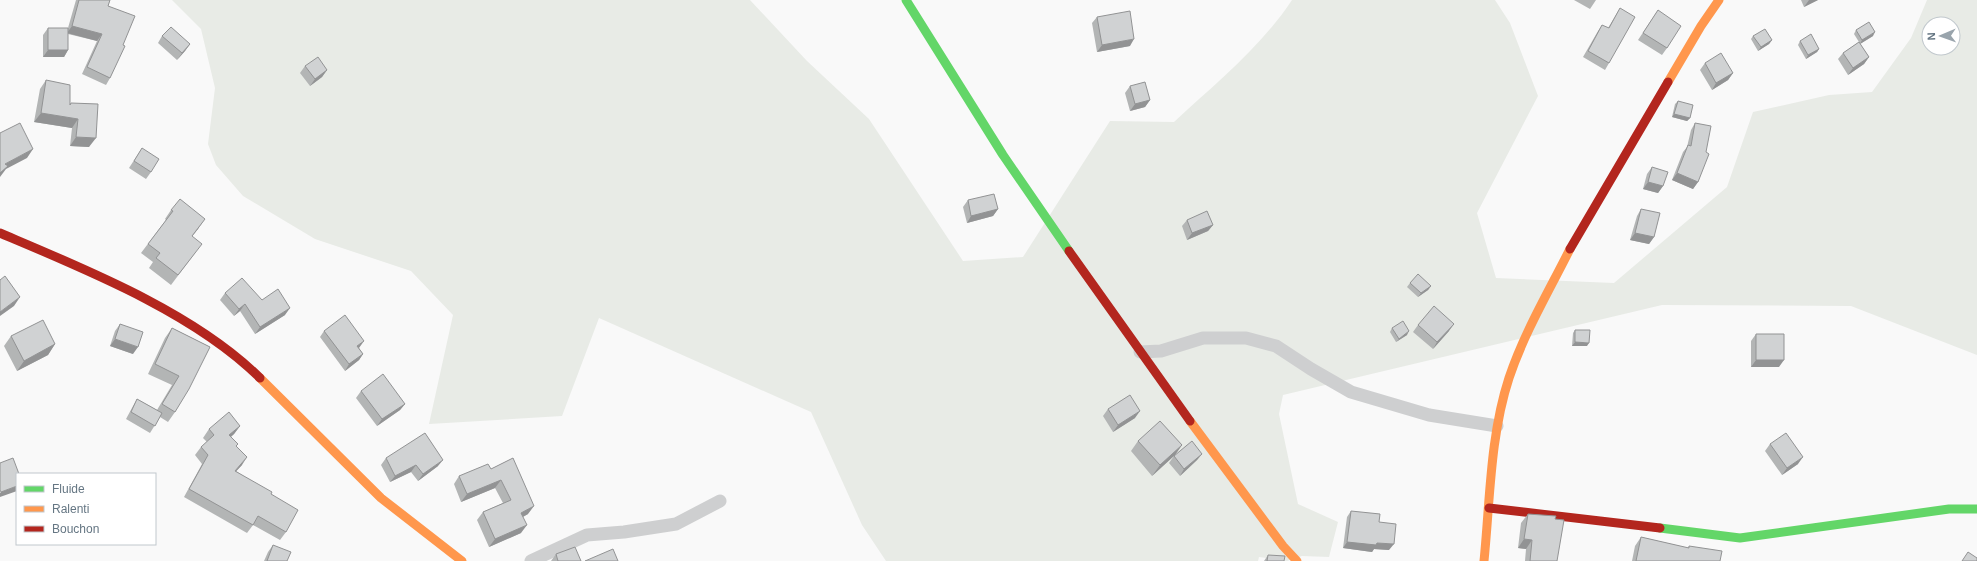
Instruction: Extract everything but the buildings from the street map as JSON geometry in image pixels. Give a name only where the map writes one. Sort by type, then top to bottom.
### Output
[{"type":"street","points":[[906,0],[1003,155],[1140,352],[1221,464],[1283,546],[1297,561]]},
{"type":"street","points":[[1484,561],[1497,426],[1509,379],[1518,355],[1563,261],[1701,26],[1719,0]]},
{"type":"street","points":[[0,233],[58,258],[124,290],[206,334],[247,365],[381,498],[462,561]]},
{"type":"street","points":[[1140,352],[1161,351],[1203,338],[1246,338],[1276,346],[1311,369],[1352,392],[1429,415],[1497,426]]},
{"type":"street","points":[[532,561],[587,535],[624,532],[676,524],[720,501]]},
{"type":"street","points":[[1489,508],[1740,538],[1949,509],[1977,509]]},
{"type":"shaded area","points":[[172,0],[750,0],[807,61],[869,119],[963,261],[1023,257],[1110,121],[1174,122],[1252,49],[1280,17],[1292,0],[1495,0],[1510,23],[1538,96],[1477,213],[1496,278],[1614,283],[1727,187],[1753,112],[1829,95],[1872,92],[1911,38],[1927,0],[1977,0],[1977,355],[1851,306],[1662,305],[1283,395],[1279,414],[1298,504],[1338,522],[1329,557],[1302,556],[1287,561],[1259,557],[1258,561],[886,561],[862,525],[811,412],[599,318],[562,416],[429,424],[453,315],[411,271],[315,239],[243,196],[216,165],[208,144],[215,88],[201,29]]},
{"type":"traffic: fast","points":[[906,0],[1003,155],[1069,251]]},
{"type":"traffic: fast","points":[[1660,528],[1740,538],[1949,509],[1977,509]]},
{"type":"traffic: slow","points":[[1668,82],[1701,26],[1719,0]]},
{"type":"traffic: slow","points":[[1484,561],[1494,446],[1509,378],[1537,312],[1570,249]]},
{"type":"traffic: slow","points":[[260,378],[381,498],[462,561]]},
{"type":"traffic: slow","points":[[1190,421],[1283,546],[1297,561]]},
{"type":"traffic: jam","points":[[1570,249],[1668,82]]},
{"type":"traffic: jam","points":[[0,233],[102,278],[172,313],[204,333],[234,355],[260,378]]},
{"type":"traffic: jam","points":[[1069,251],[1190,421]]},
{"type":"traffic: jam","points":[[1489,508],[1660,528]]}]
